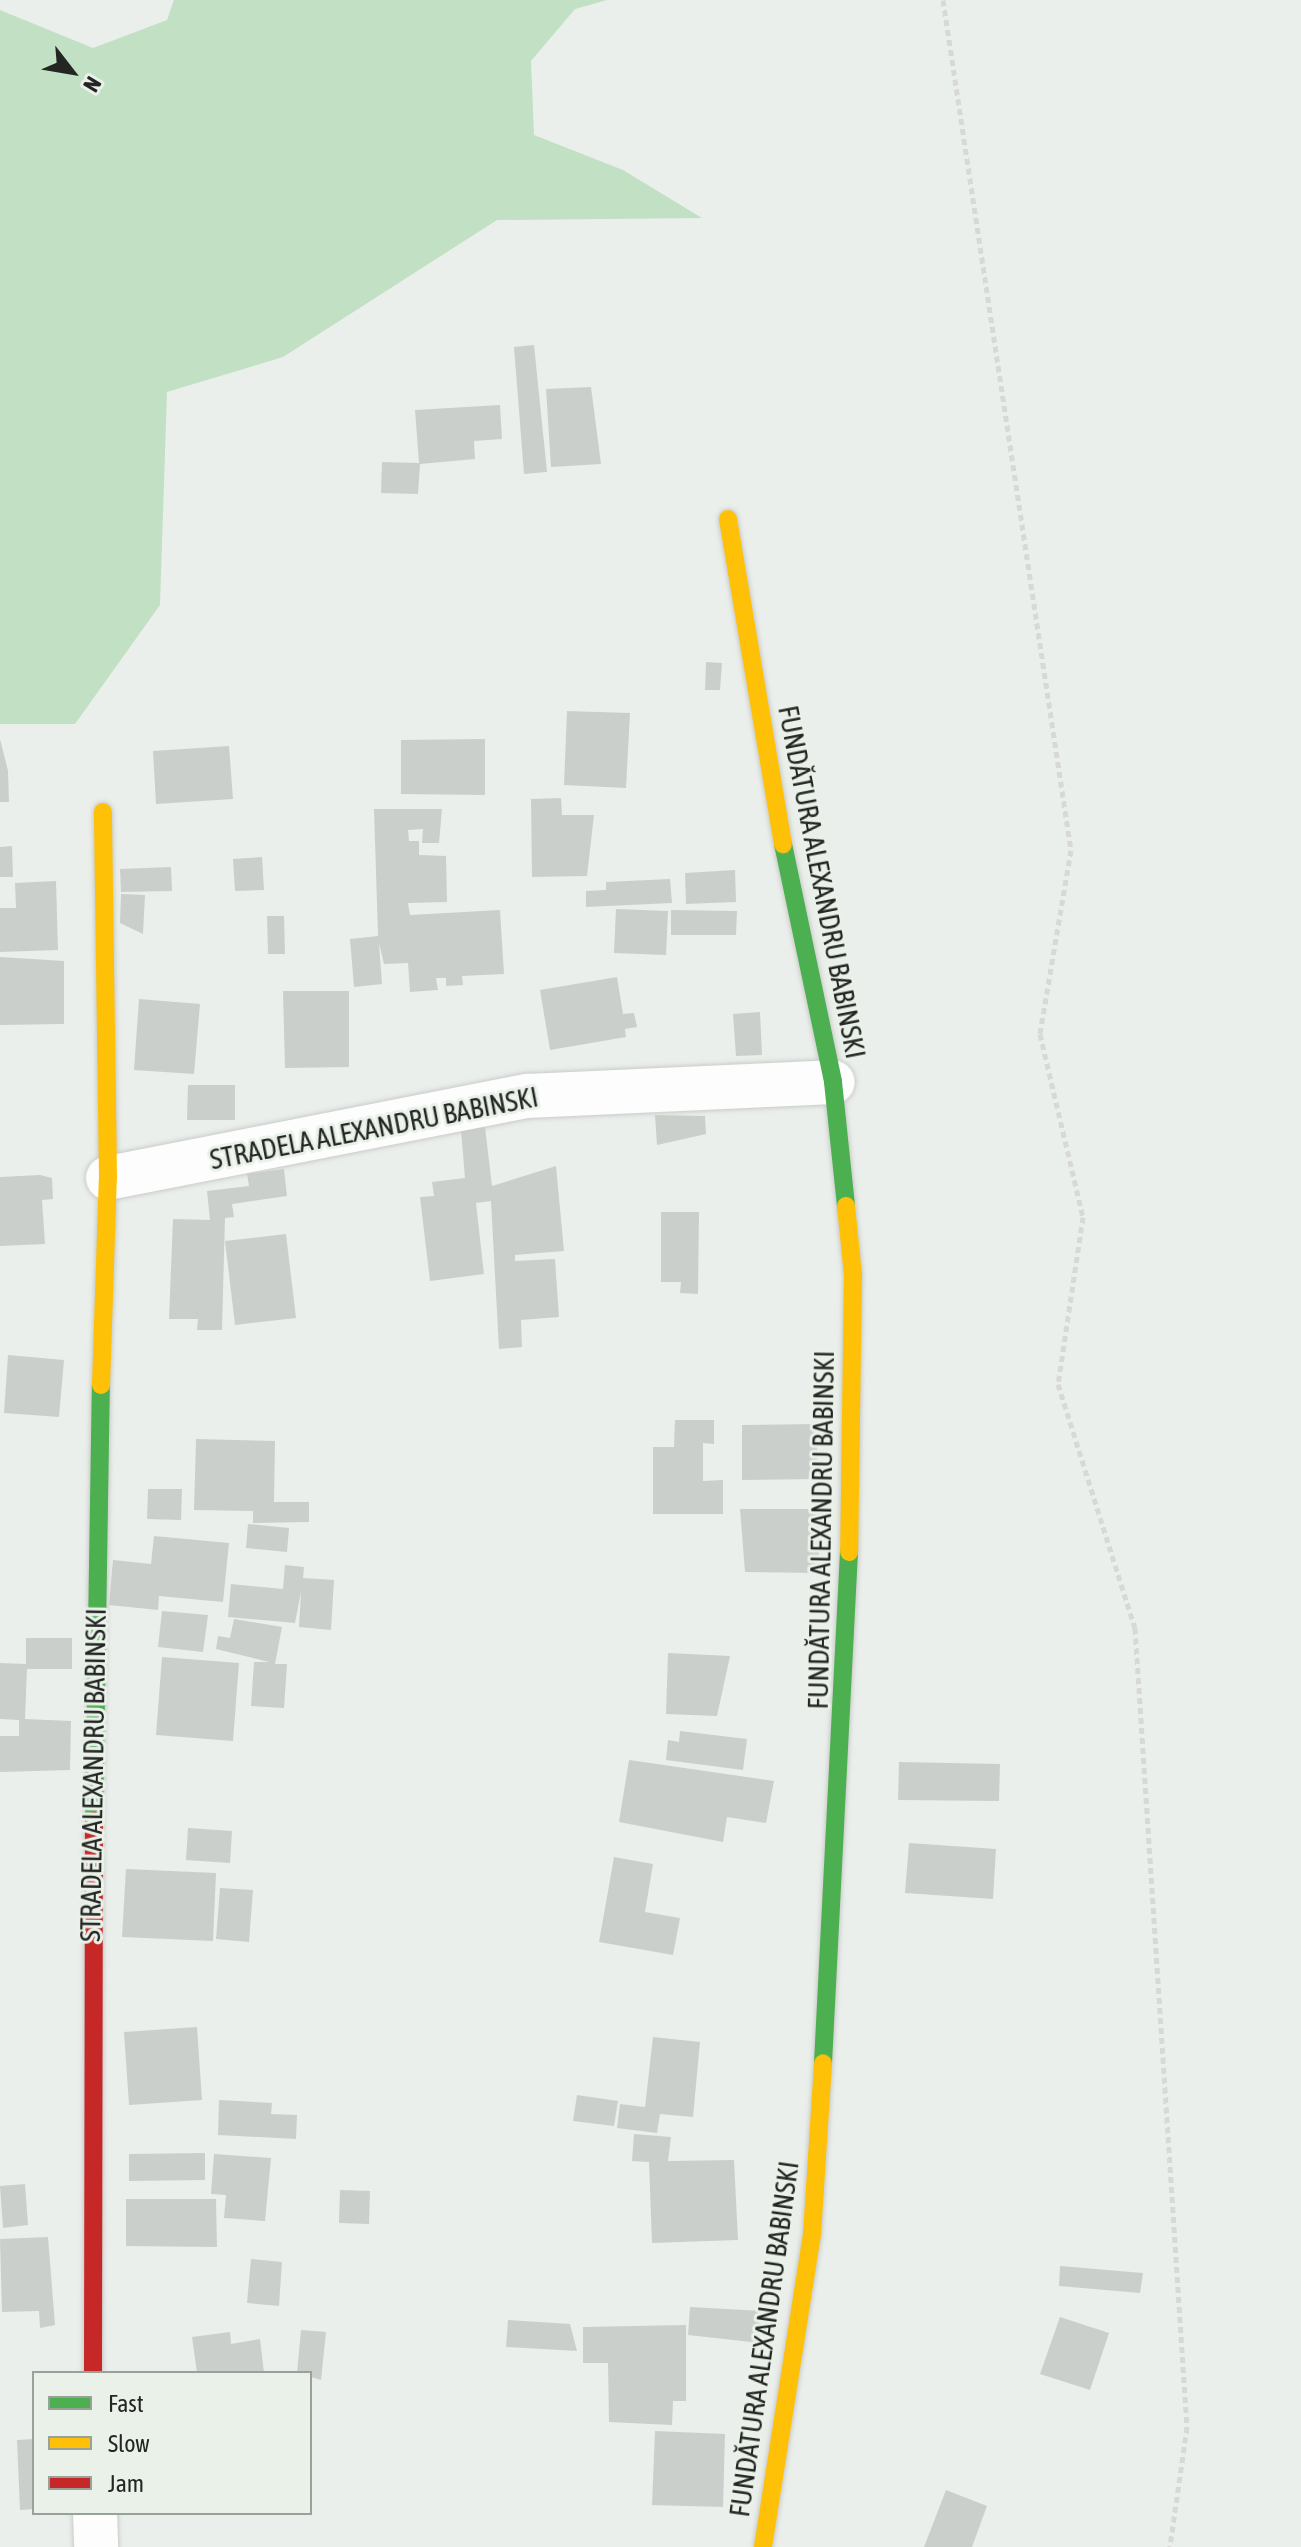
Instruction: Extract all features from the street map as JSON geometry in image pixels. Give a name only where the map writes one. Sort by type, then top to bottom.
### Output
[{"type":"street","name":"FUNDĂTURA ALEXANDRU BABINSKI","points":[[728,519],[772,793],[833,1082],[853,1275],[847,1693],[812,2234],[763,2547]]},
{"type":"street","name":"STRADELA ALEXANDRU BABINSKI","points":[[93,2371],[94,1612],[108,1178],[103,812]]},
{"type":"street","name":"STRADELA ALEXANDRU BABINSKI","points":[[108,1178],[527,1096],[833,1082]]},
{"type":"street","points":[[95,2515],[96,2547]]},
{"type":"path","points":[[943,0],[1071,850],[1040,1034],[1083,1217],[1058,1384],[1135,1628],[1187,2427],[1170,2547]]},
{"type":"green space","points":[[174,0],[607,0],[575,9],[531,61],[534,135],[623,170],[702,218],[497,220],[283,357],[167,392],[160,605],[75,724],[0,724],[0,10],[93,48],[167,20]]},
{"type":"building","points":[[534,345],[547,472],[524,474],[514,347]]},
{"type":"building","points":[[591,387],[601,464],[551,467],[546,389]]},
{"type":"building","points":[[500,405],[502,439],[474,441],[475,459],[420,464],[418,494],[381,493],[382,462],[419,463],[415,410]]},
{"type":"building","points":[[706,662],[722,663],[720,690],[705,690]]},
{"type":"building","points":[[567,711],[630,713],[626,788],[564,785]]},
{"type":"building","points":[[0,739],[8,771],[9,802],[0,802]]},
{"type":"building","points":[[485,739],[485,795],[401,794],[401,740]]},
{"type":"building","points":[[229,746],[233,799],[156,804],[153,751]]},
{"type":"building","points":[[561,798],[562,815],[594,815],[587,876],[532,877],[531,799]]},
{"type":"building","points":[[374,809],[442,809],[439,843],[422,843],[423,829],[408,830],[409,841],[419,841],[419,855],[446,856],[447,902],[408,903],[410,915],[500,910],[504,974],[462,976],[463,985],[446,986],[446,978],[436,978],[438,990],[410,992],[408,963],[384,964],[379,943],[382,984],[354,987],[350,939],[378,936]]},
{"type":"building","points":[[12,846],[13,877],[0,877],[0,847]]},
{"type":"building","points":[[262,857],[264,890],[235,891],[233,859]]},
{"type":"building","points":[[171,867],[172,891],[121,892],[120,869]]},
{"type":"building","points":[[735,870],[736,902],[686,904],[685,873]]},
{"type":"building","points":[[670,879],[672,903],[586,907],[586,891],[606,890],[606,882]]},
{"type":"building","points":[[56,881],[58,950],[0,952],[0,908],[16,908],[15,883]]},
{"type":"building","points":[[121,894],[145,895],[143,934],[120,923]]},
{"type":"building","points":[[616,909],[668,911],[666,955],[614,953]]},
{"type":"building","points":[[671,910],[737,911],[736,935],[671,935]]},
{"type":"building","points":[[267,916],[284,916],[285,954],[268,954]]},
{"type":"building","points":[[0,957],[64,961],[64,1024],[0,1025]]},
{"type":"building","points":[[617,977],[623,1014],[634,1013],[637,1027],[625,1029],[626,1037],[550,1050],[540,990]]},
{"type":"building","points":[[283,991],[349,991],[349,1067],[285,1068]]},
{"type":"building","points":[[139,999],[200,1004],[194,1074],[134,1070]]},
{"type":"building","points":[[760,1012],[762,1055],[736,1056],[733,1014]]},
{"type":"building","points":[[188,1085],[235,1085],[235,1120],[187,1120]]},
{"type":"building","points":[[655,1115],[705,1116],[706,1134],[657,1145]]},
{"type":"building","points":[[485,1127],[492,1186],[556,1166],[564,1251],[515,1255],[515,1261],[555,1259],[559,1317],[521,1320],[522,1347],[499,1349],[491,1201],[476,1203],[484,1274],[430,1281],[420,1197],[434,1196],[432,1182],[465,1178],[461,1130]]},
{"type":"building","points":[[284,1169],[287,1196],[232,1204],[234,1217],[225,1218],[222,1330],[197,1330],[198,1319],[169,1319],[173,1219],[210,1220],[207,1191],[249,1186],[247,1174]]},
{"type":"building","points":[[40,1175],[52,1178],[53,1199],[42,1200],[45,1244],[0,1246],[0,1177]]},
{"type":"building","points":[[661,1212],[699,1212],[698,1294],[680,1293],[681,1282],[661,1282]]},
{"type":"building","points":[[286,1234],[296,1318],[235,1325],[225,1241]]},
{"type":"building","points":[[8,1355],[64,1360],[59,1417],[4,1413]]},
{"type":"building","points":[[675,1420],[714,1420],[714,1444],[703,1443],[703,1481],[723,1480],[723,1514],[653,1514],[653,1447],[674,1447]]},
{"type":"building","points":[[817,1424],[817,1479],[742,1480],[742,1425]]},
{"type":"building","points":[[196,1439],[275,1441],[274,1502],[309,1502],[309,1522],[253,1523],[253,1511],[194,1510]]},
{"type":"building","points":[[148,1489],[182,1489],[181,1520],[147,1519]]},
{"type":"building","points":[[740,1509],[819,1509],[819,1573],[745,1572]]},
{"type":"building","points":[[248,1524],[289,1528],[287,1552],[246,1548]]},
{"type":"building","points":[[154,1536],[229,1543],[223,1602],[159,1596],[158,1610],[109,1605],[113,1560],[151,1564]]},
{"type":"building","points":[[285,1565],[304,1567],[303,1578],[334,1580],[331,1630],[299,1627],[301,1592],[295,1623],[228,1617],[231,1584],[283,1589]]},
{"type":"building","points":[[162,1611],[208,1615],[203,1652],[158,1647]]},
{"type":"building","points":[[234,1619],[282,1627],[275,1664],[287,1664],[284,1708],[251,1706],[254,1662],[269,1662],[216,1649],[218,1636],[230,1638]]},
{"type":"building","points":[[26,1638],[72,1638],[72,1669],[27,1669],[25,1719],[71,1721],[70,1770],[0,1772],[0,1736],[19,1736],[19,1720],[0,1719],[0,1663],[26,1664]]},
{"type":"building","points":[[668,1653],[730,1656],[717,1716],[666,1714]]},
{"type":"building","points":[[162,1657],[239,1663],[233,1741],[156,1735]]},
{"type":"building","points":[[680,1731],[747,1739],[743,1770],[666,1760],[668,1740],[679,1742]]},
{"type":"building","points":[[629,1760],[774,1781],[766,1823],[727,1817],[723,1842],[619,1822]]},
{"type":"building","points":[[899,1762],[1000,1764],[999,1801],[898,1800]]},
{"type":"building","points":[[188,1828],[232,1831],[230,1863],[186,1860]]},
{"type":"building","points":[[909,1843],[996,1849],[993,1899],[905,1893]]},
{"type":"building","points":[[614,1857],[653,1864],[645,1912],[680,1918],[673,1955],[599,1942]]},
{"type":"building","points":[[126,1869],[216,1873],[213,1941],[122,1937]]},
{"type":"building","points":[[220,1888],[253,1890],[249,1942],[216,1939]]},
{"type":"building","points":[[197,2027],[202,2100],[129,2105],[124,2032]]},
{"type":"building","points":[[653,2037],[700,2042],[693,2117],[660,2114],[657,2133],[617,2128],[620,2104],[645,2107]]},
{"type":"building","points":[[577,2095],[618,2101],[614,2126],[573,2121]]},
{"type":"building","points":[[219,2100],[272,2103],[271,2114],[297,2115],[296,2139],[218,2135]]},
{"type":"building","points":[[634,2134],[671,2137],[668,2161],[734,2160],[738,2240],[652,2243],[649,2162],[632,2161]]},
{"type":"building","points":[[205,2153],[205,2180],[129,2181],[129,2154]]},
{"type":"building","points":[[214,2154],[271,2158],[265,2221],[224,2218],[226,2195],[211,2194]]},
{"type":"building","points":[[25,2184],[28,2225],[3,2228],[0,2186]]},
{"type":"building","points":[[340,2190],[370,2191],[369,2224],[339,2223]]},
{"type":"building","points":[[126,2199],[216,2199],[217,2247],[126,2246]]},
{"type":"building","points":[[48,2237],[55,2325],[40,2328],[39,2311],[2,2312],[0,2239]]},
{"type":"building","points":[[251,2259],[282,2262],[279,2306],[247,2303]]},
{"type":"building","points":[[1060,2266],[1143,2273],[1140,2293],[1059,2286]]},
{"type":"building","points":[[690,2307],[762,2311],[760,2343],[688,2335]]},
{"type":"building","points":[[1060,2317],[1109,2333],[1090,2390],[1040,2374]]},
{"type":"building","points":[[508,2320],[570,2324],[577,2351],[506,2347]]},
{"type":"building","points":[[686,2325],[686,2401],[673,2401],[672,2425],[609,2422],[608,2363],[583,2363],[583,2327]]},
{"type":"building","points":[[301,2330],[326,2332],[321,2380],[312,2377],[312,2371],[297,2371]]},
{"type":"building","points":[[230,2332],[231,2344],[260,2339],[264,2371],[197,2371],[192,2337]]},
{"type":"building","points":[[655,2431],[725,2434],[723,2507],[652,2505]]},
{"type":"building","points":[[32,2439],[32,2509],[20,2510],[17,2440]]},
{"type":"building","points":[[946,2490],[987,2506],[972,2547],[924,2547]]},
{"type":"traffic: fast","points":[[783,844],[833,1082],[846,1206]]},
{"type":"traffic: fast","points":[[94,1821],[101,1385]]},
{"type":"traffic: fast","points":[[823,2063],[849,1552]]},
{"type":"traffic: slow","points":[[728,519],[783,844]]},
{"type":"traffic: slow","points":[[101,1385],[108,1178],[103,812]]},
{"type":"traffic: slow","points":[[846,1206],[853,1275],[849,1552]]},
{"type":"traffic: slow","points":[[763,2547],[812,2234],[823,2063]]},
{"type":"traffic: jam","points":[[93,2371],[94,1821]]}]
